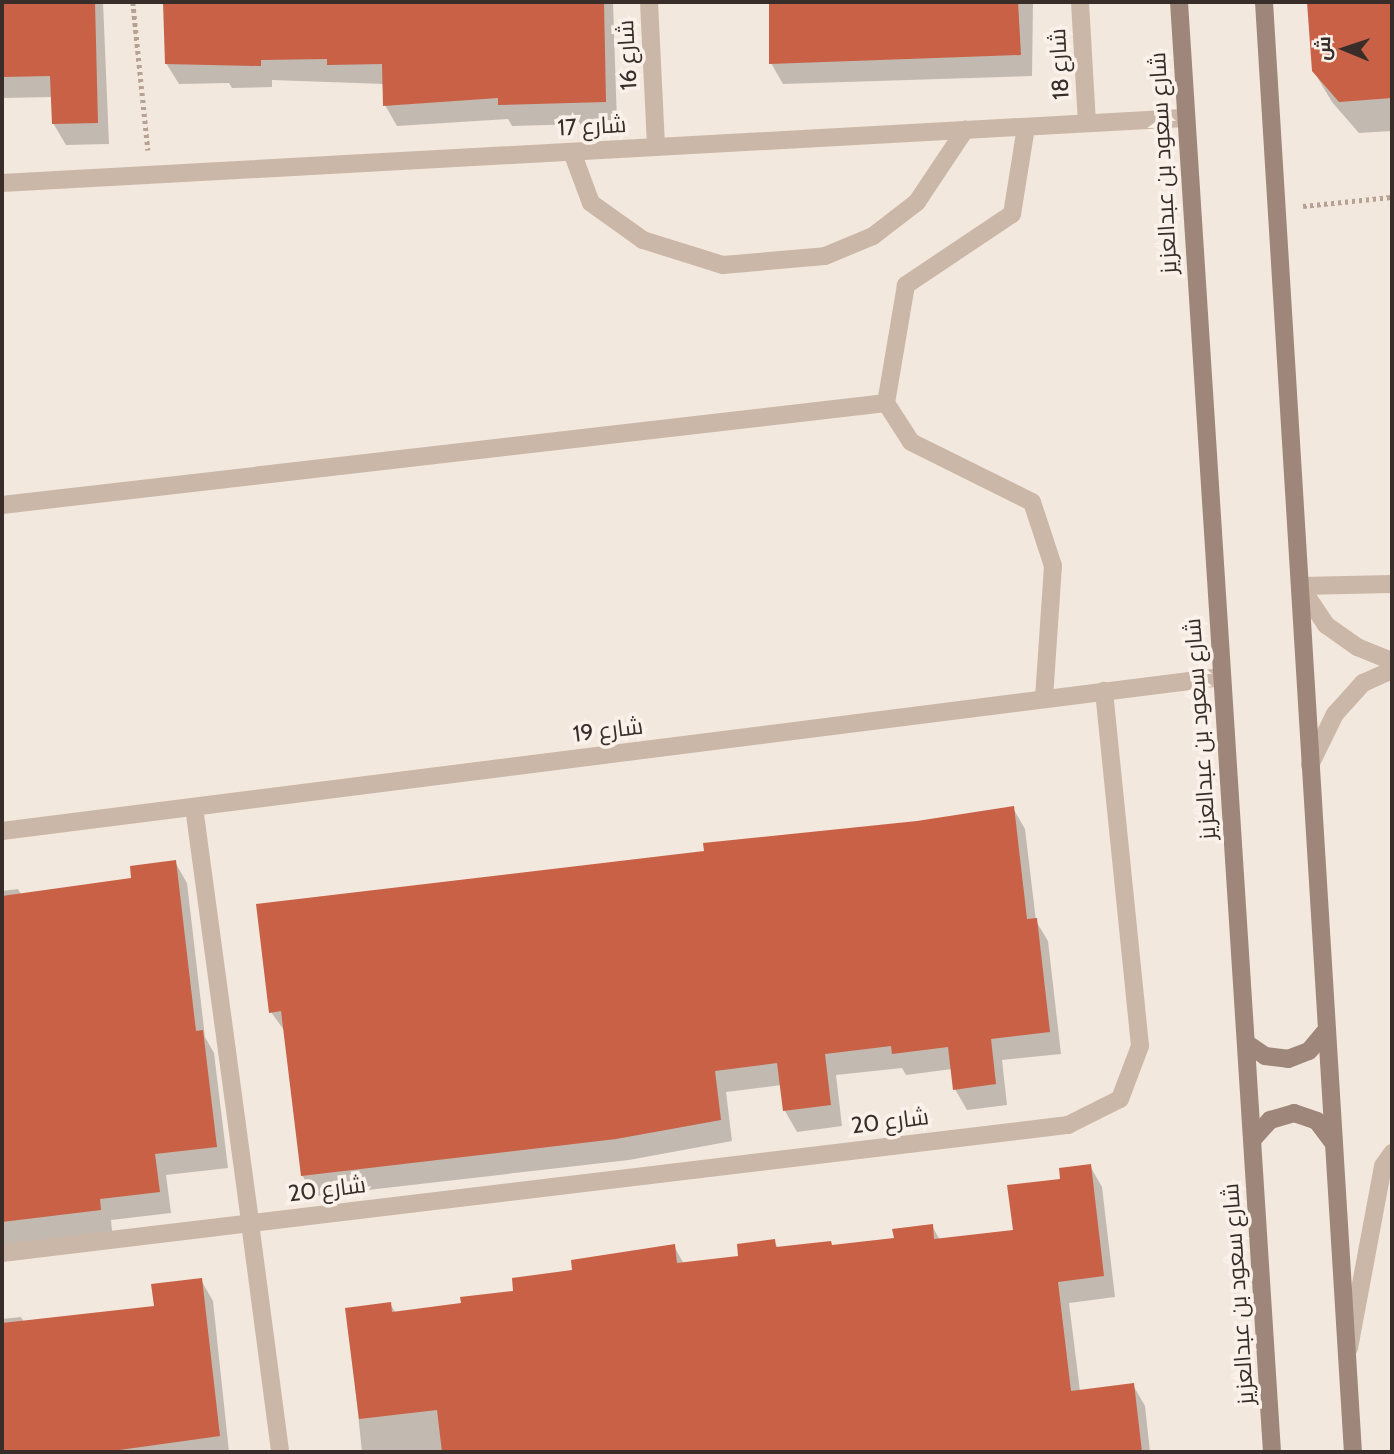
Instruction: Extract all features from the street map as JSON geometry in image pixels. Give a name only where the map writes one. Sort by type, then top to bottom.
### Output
[{"type":"main road","name":"شارع سعود بن عبدالعزيز","points":[[1179,2],[1184,118],[1272,1452]]},
{"type":"main road","points":[[1265,2],[1324,1033],[1353,1452]]},
{"type":"main road","points":[[1246,1043],[1265,1056],[1288,1059],[1309,1051],[1324,1033]]},
{"type":"main road","points":[[1253,1139],[1270,1120],[1294,1114],[1317,1121],[1332,1141]]},
{"type":"street","name":"شارع 16","points":[[649,2],[656,147]]},
{"type":"street","name":"شارع 18","points":[[1080,2],[1087,123]]},
{"type":"street","name":"شارع 17","points":[[2,183],[1184,118]]},
{"type":"street","points":[[1026,127],[1012,214],[906,285],[886,403],[911,442],[1032,502],[1053,566],[1044,699]]},
{"type":"street","points":[[572,152],[591,203],[643,240],[723,265],[825,256],[873,236],[917,202],[965,130]]},
{"type":"street","points":[[2,505],[886,403]]},
{"type":"street","points":[[1300,586],[1392,584]]},
{"type":"street","points":[[1300,586],[1326,625],[1357,647],[1392,661]]},
{"type":"street","points":[[1310,765],[1335,713],[1363,682],[1392,670]]},
{"type":"street","name":"شارع 19","points":[[2,831],[1221,677]]},
{"type":"street","name":"شارع 20","points":[[2,1253],[1068,1125],[1120,1099],[1140,1046],[1104,691]]},
{"type":"street","points":[[194,807],[280,1452]]},
{"type":"street","points":[[1347,1362],[1383,1166],[1392,1153]]},
{"type":"path","points":[[133,2],[150,175]]},
{"type":"path","points":[[1277,209],[1392,197]]},
{"type":"building","points":[[2,2],[95,2],[98,123],[52,124],[50,76],[2,77]]},
{"type":"building","points":[[163,2],[604,2],[606,102],[498,105],[498,98],[383,106],[382,64],[327,65],[327,59],[261,60],[261,66],[165,64]]},
{"type":"building","points":[[769,2],[1018,2],[1021,55],[769,64]]},
{"type":"building","points":[[1307,2],[1392,2],[1392,98],[1339,102],[1312,71]]},
{"type":"building","points":[[1014,806],[1027,919],[1037,918],[1050,1032],[991,1039],[996,1084],[953,1090],[948,1047],[892,1054],[891,1046],[825,1054],[831,1105],[783,1111],[777,1063],[715,1071],[721,1120],[616,1139],[301,1176],[281,1011],[269,1013],[256,904],[704,851],[703,843],[917,821]]},
{"type":"building","points":[[176,860],[196,1031],[203,1030],[217,1147],[155,1154],[160,1192],[100,1199],[101,1210],[2,1222],[2,896],[131,878],[130,866]]},
{"type":"building","points":[[1091,1164],[1104,1276],[1058,1282],[1071,1391],[1134,1383],[1142,1452],[442,1452],[437,1410],[359,1419],[345,1308],[391,1302],[392,1312],[461,1303],[460,1297],[513,1291],[512,1278],[572,1270],[571,1260],[675,1244],[677,1263],[738,1256],[737,1244],[775,1239],[776,1247],[831,1241],[832,1245],[894,1238],[892,1229],[933,1224],[934,1239],[1013,1230],[1007,1185],[1060,1179],[1059,1168]]},
{"type":"building","points":[[202,1278],[220,1436],[105,1452],[2,1452],[2,1323],[154,1306],[151,1284]]}]
